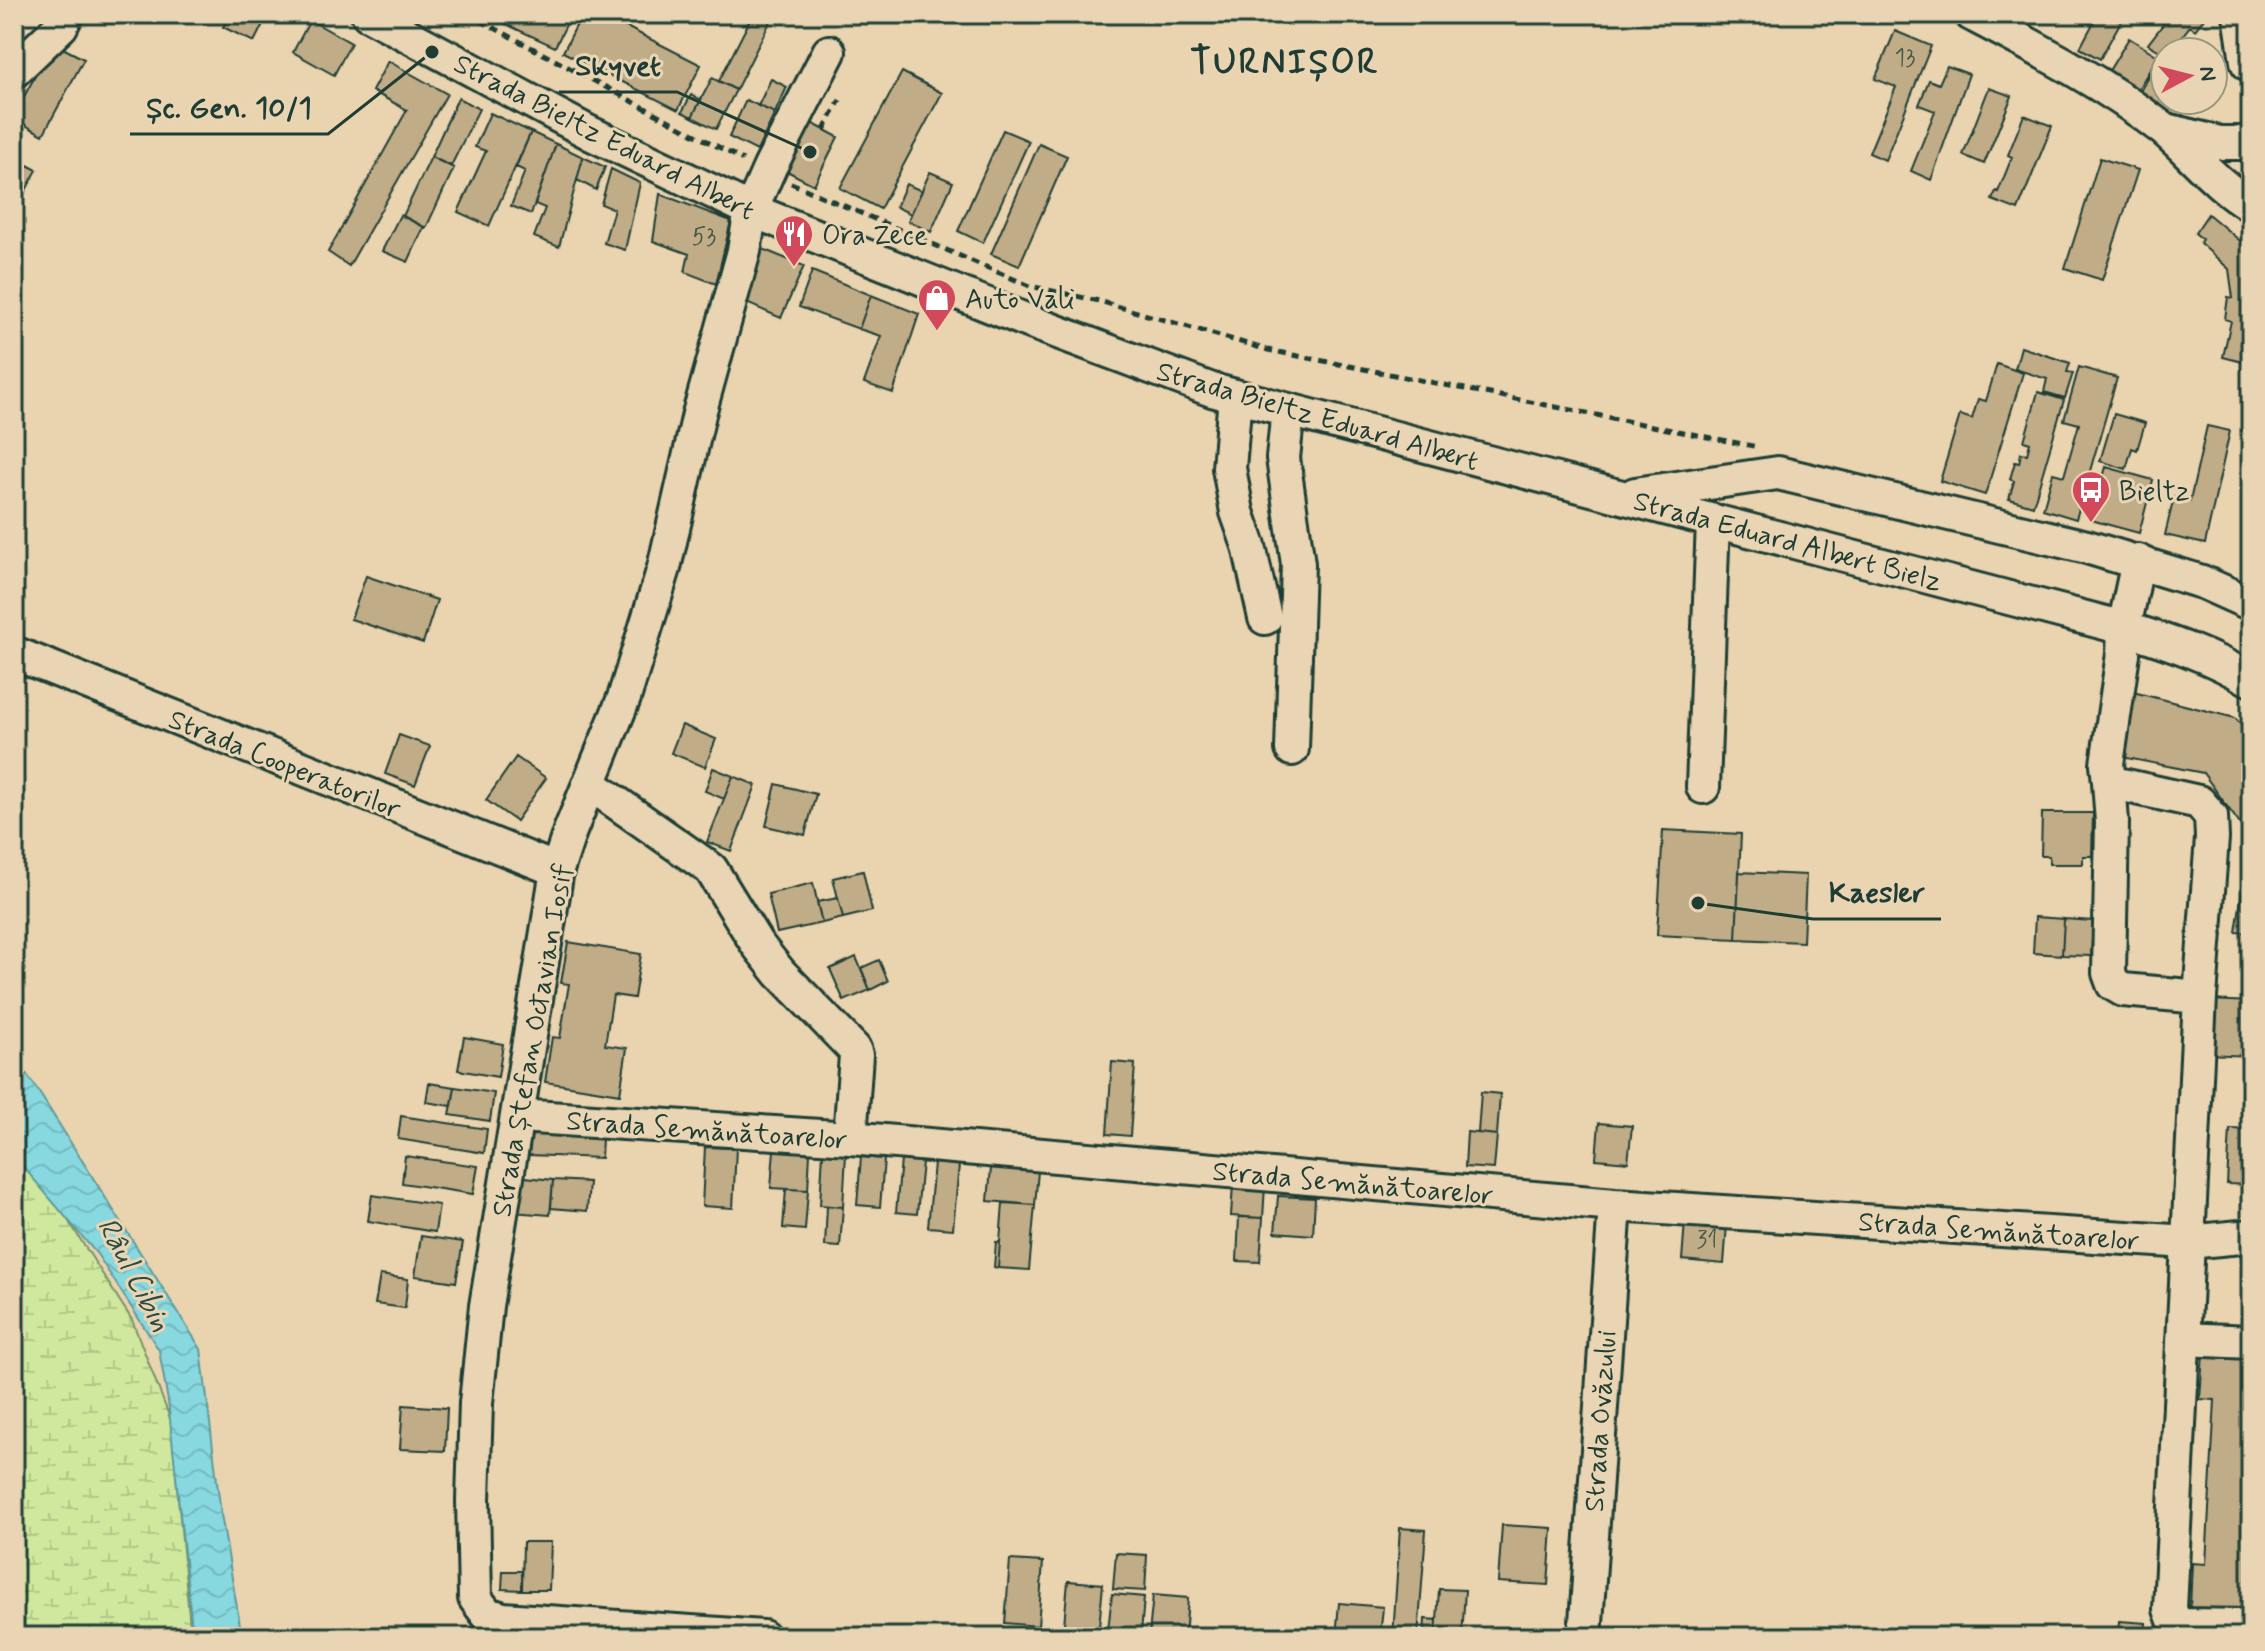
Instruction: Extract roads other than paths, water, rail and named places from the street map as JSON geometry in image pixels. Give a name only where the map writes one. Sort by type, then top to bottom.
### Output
[{"type":"main road","points":[[2244,14],[2251,61]]},
{"type":"street","points":[[14,71],[61,26],[67,14]]},
{"type":"street","name":"Strada Bieltz Eduard Albert","points":[[368,14],[590,133],[751,210],[1079,341],[1235,396],[1621,496]]},
{"type":"street","points":[[1971,14],[2041,51],[2163,129],[2224,186],[2251,205]]},
{"type":"street","name":"Strada Ștefan Octavian Iosif","points":[[763,1637],[503,1619],[487,1614],[475,1598],[473,1500],[476,1403],[486,1306],[557,870],[624,698],[664,568],[699,414],[744,251],[751,210],[829,52]]},
{"type":"street","points":[[2163,129],[2220,143],[2251,143]]},
{"type":"street","points":[[1235,396],[1229,468],[1237,512],[1249,546],[1265,618]]},
{"type":"street","points":[[1288,410],[1283,458],[1298,564],[1292,749]]},
{"type":"street","name":"Strada Eduard Albert Bielz","points":[[1621,496],[1778,473],[2138,561],[2202,582],[2251,604]]},
{"type":"street","name":"Strada Eduard Albert Bielz","points":[[1621,496],[2124,628],[2224,664],[2251,680]]},
{"type":"street","points":[[1703,787],[1713,521]]},
{"type":"street","points":[[2138,561],[2124,628],[2107,764],[2112,822],[2109,973],[2113,984],[2123,990],[2200,997]]},
{"type":"street","name":"Strada Cooperatorilor","points":[[14,653],[557,870]]},
{"type":"street","points":[[2109,782],[2199,802],[2211,816],[2170,1609],[2174,1620],[2183,1625],[2248,1630]]},
{"type":"street","points":[[590,784],[711,869],[757,944],[780,973],[854,1049],[850,1138]]},
{"type":"street","name":"Strada Semănătoarelor","points":[[518,1116],[850,1138],[1615,1205],[2188,1242],[2251,1236]]},
{"type":"street","name":"Strada Ovăzului","points":[[1585,1637],[1615,1205]]},
{"type":"street","points":[[2183,1339],[2251,1342]]},
{"type":"water","name":"Râul Cibin","points":[[14,1057],[201,1349],[221,1514],[242,1637],[193,1637],[168,1401],[159,1350],[97,1254],[14,1156]]},
{"type":"place","name":"Șc. Gen. 10/1","points":[[432,52]]},
{"type":"place","name":"Skyvet","points":[[810,152]]},
{"type":"place","name":"Ora Zece","points":[[794,268]]},
{"type":"place","name":"Auto Vali","points":[[937,332]]},
{"type":"place","name":"Bieltz","points":[[2091,524]]},
{"type":"place","name":"Kaesler","points":[[1698,903]]},
{"type":"district","name":"TURNIȘOR","points":[[1285,60]]}]
